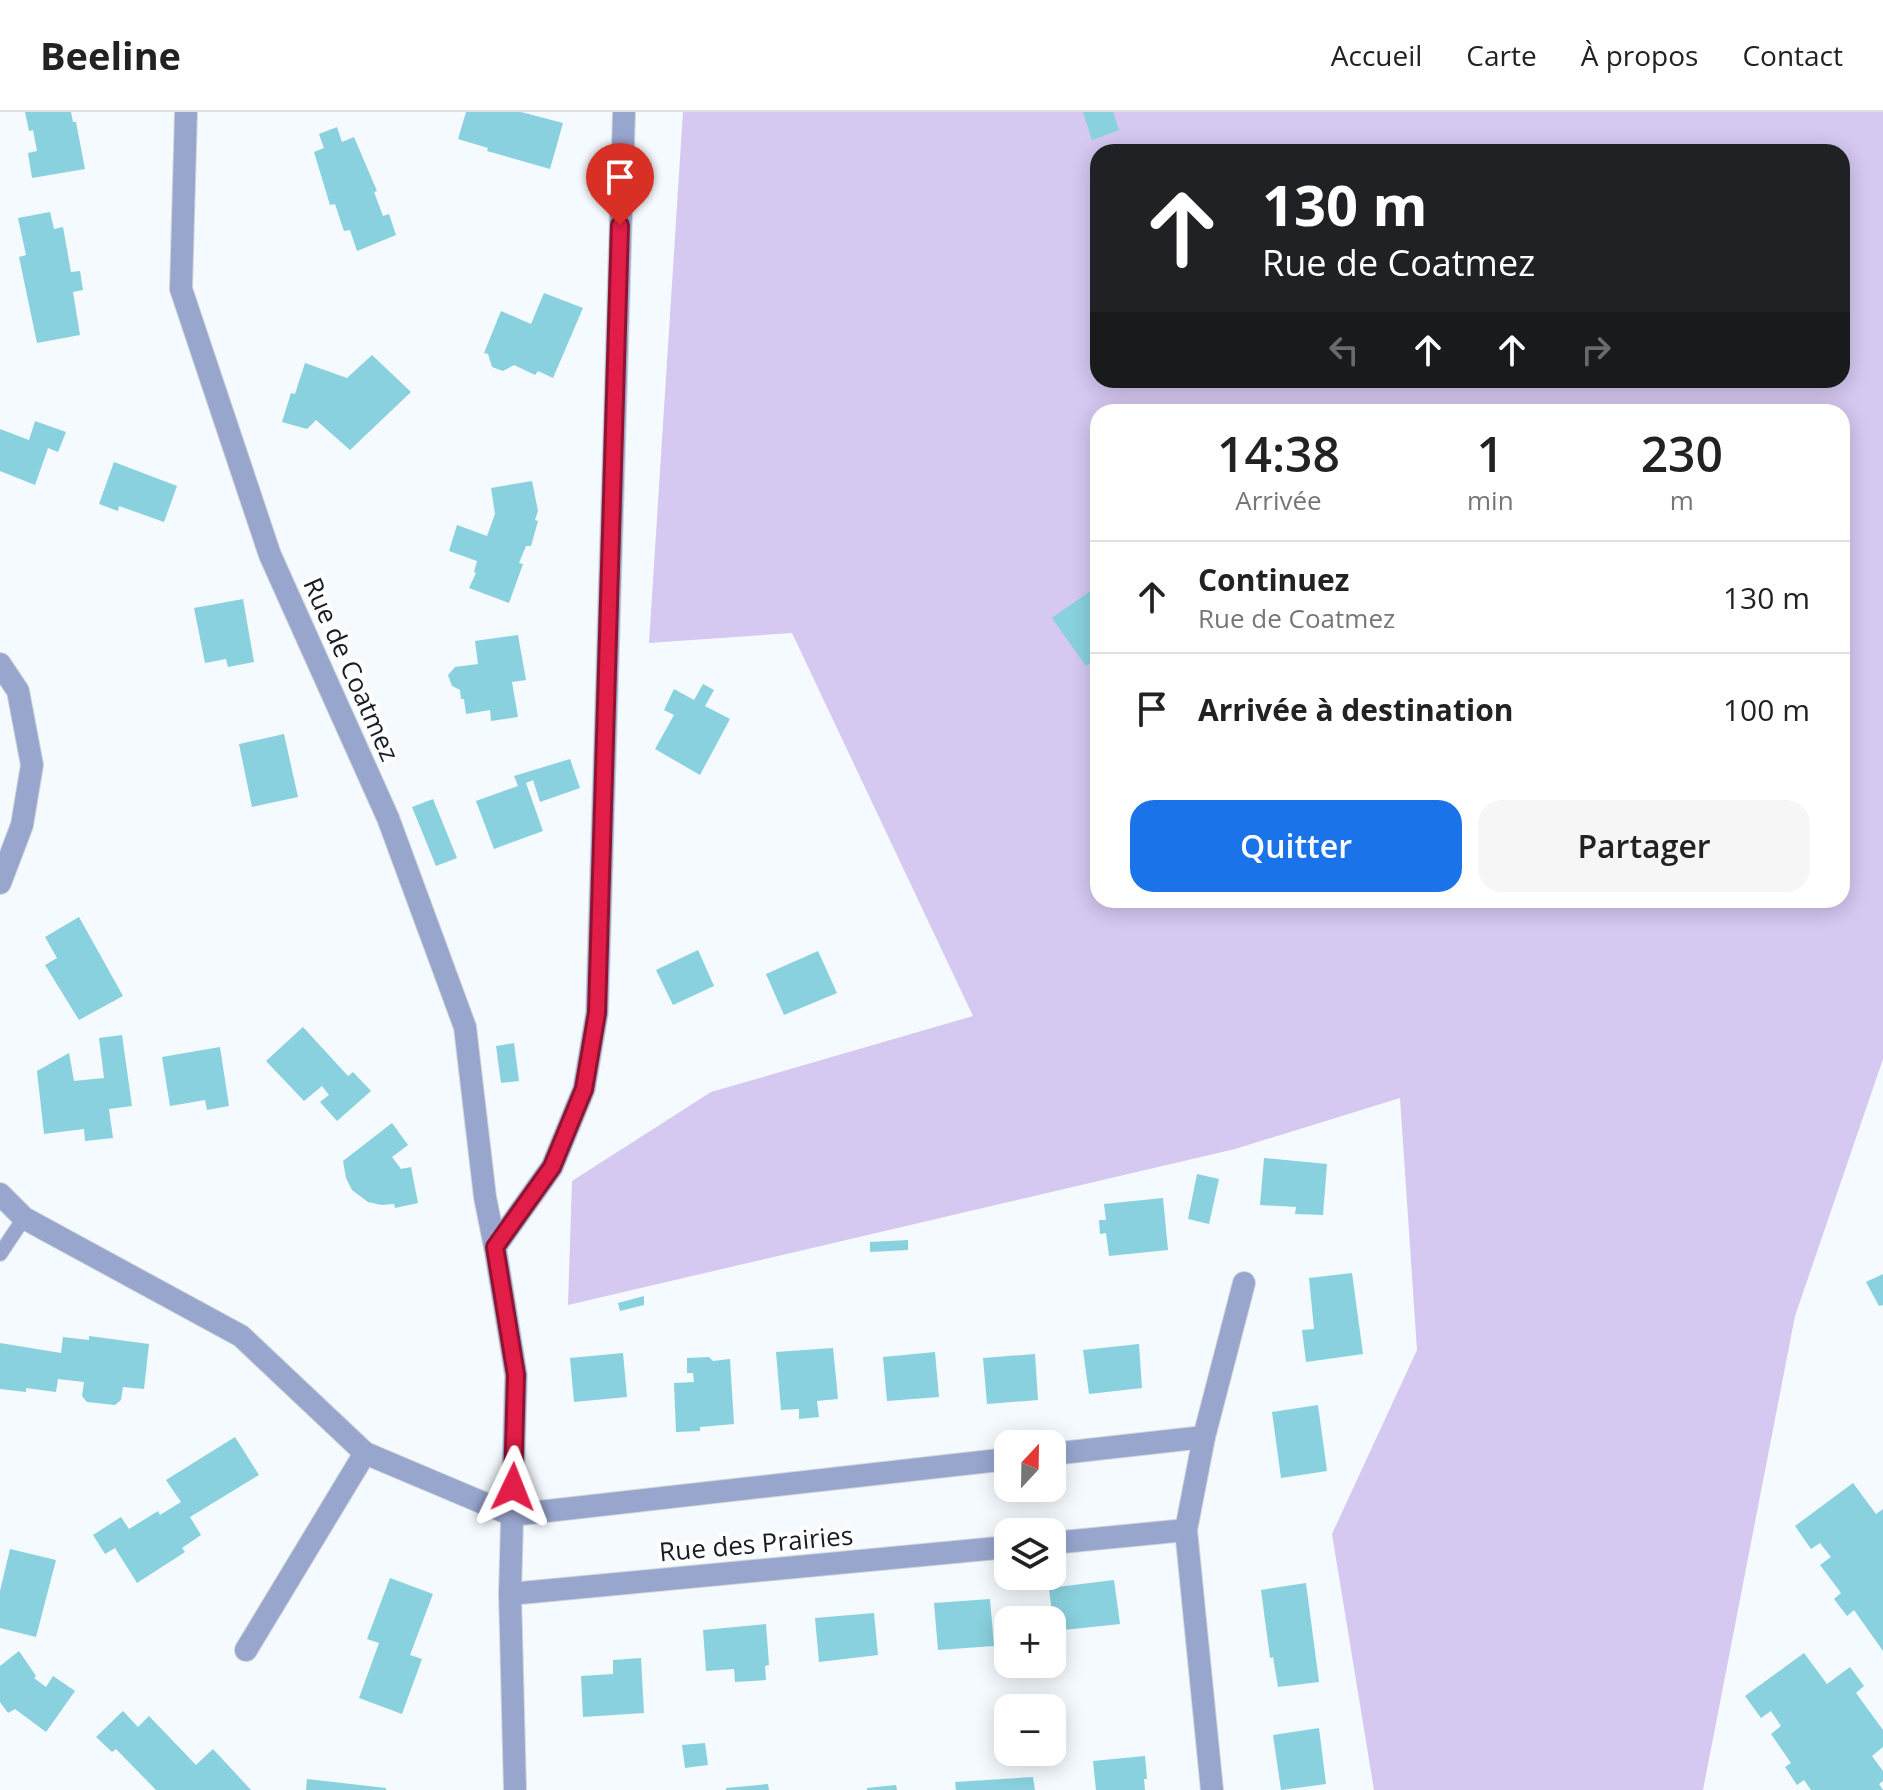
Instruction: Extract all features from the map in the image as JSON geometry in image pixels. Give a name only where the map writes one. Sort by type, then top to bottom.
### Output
[{"type":"street","name":"Rue de Coatmez","points":[[186,112],[181,289],[270,555],[388,818],[465,1027],[485,1197],[516,1375],[510,1594],[515,1790]]},
{"type":"street","points":[[495,1247],[552,1167],[584,1089],[597,1013],[624,112]]},
{"type":"street","points":[[0,664],[18,691],[32,765],[22,825],[0,883]]},
{"type":"street","points":[[0,1194],[24,1218],[241,1336],[365,1453],[512,1515]]},
{"type":"street","points":[[1212,1790],[1186,1530],[1204,1437],[1244,1283]]},
{"type":"street","points":[[1066,1452],[1204,1437]]},
{"type":"street","points":[[246,1650],[365,1453]]},
{"type":"street","name":"Rue des Prairies","points":[[512,1515],[994,1461]]},
{"type":"street","points":[[1066,1542],[1186,1530]]},
{"type":"street","name":"Rue des Prairies","points":[[510,1594],[994,1548]]},
{"type":"lane","points":[[0,1254],[24,1218]]},
{"type":"shaded area","points":[[683,112],[1883,112],[1883,1059],[1795,1316],[1703,1790],[1374,1790],[1332,1534],[1417,1350],[1400,1098],[1235,1149],[568,1305],[572,1181],[711,1092],[973,1016],[792,633],[649,643]]},
{"type":"building","points":[[25,112],[71,112],[73,122],[76,122],[85,169],[32,178],[28,153],[37,151]]},
{"type":"building","points":[[466,112],[521,112],[563,123],[550,169],[487,151],[488,148],[458,139]]},
{"type":"building","points":[[1083,112],[1113,112],[1119,130],[1092,140]]},
{"type":"building","points":[[337,127],[342,142],[354,137],[377,191],[374,192],[383,216],[389,214],[396,235],[357,251],[350,230],[344,231],[335,204],[330,205],[314,152],[324,148],[319,134]]},
{"type":"building","points":[[50,212],[54,229],[63,227],[71,272],[80,271],[83,290],[73,292],[80,335],[37,343],[19,257],[26,255],[18,218]]},
{"type":"building","points":[[544,293],[583,308],[553,378],[538,371],[535,375],[514,365],[503,371],[492,367],[488,354],[484,353],[501,311],[531,324]]},
{"type":"building","points":[[372,355],[411,392],[350,450],[316,420],[307,429],[282,422],[305,363],[347,378]]},
{"type":"building","points":[[35,421],[66,432],[58,452],[48,448],[35,485],[0,471],[0,429],[29,440]]},
{"type":"building","points":[[114,462],[177,486],[164,522],[119,506],[118,511],[99,504]]},
{"type":"building","points":[[532,481],[538,511],[535,520],[538,521],[531,546],[526,546],[519,563],[523,564],[509,603],[469,588],[476,573],[477,561],[449,551],[457,525],[487,536],[495,514],[491,488]]},
{"type":"building","points":[[1089,592],[1090,663],[1086,666],[1052,618]]},
{"type":"building","points":[[243,599],[254,662],[228,667],[226,659],[205,663],[194,608]]},
{"type":"building","points":[[518,635],[526,680],[512,682],[518,717],[491,721],[490,710],[466,714],[460,690],[452,686],[448,675],[455,667],[478,664],[475,641]]},
{"type":"building","points":[[703,684],[714,690],[705,706],[730,719],[700,775],[655,749],[674,715],[664,710],[674,689],[694,700]]},
{"type":"building","points":[[284,734],[298,797],[252,807],[239,744]]},
{"type":"building","points":[[570,759],[580,788],[540,802],[533,780],[526,783],[543,831],[494,849],[476,801],[518,786],[514,776]]},
{"type":"building","points":[[433,799],[457,858],[436,866],[412,807]]},
{"type":"building","points":[[79,917],[123,996],[79,1020],[45,965],[57,958],[45,937]]},
{"type":"building","points":[[698,950],[714,986],[673,1005],[656,970]]},
{"type":"building","points":[[818,951],[837,993],[784,1015],[766,974]]},
{"type":"building","points":[[303,1027],[348,1076],[353,1072],[371,1091],[337,1121],[320,1102],[329,1095],[322,1086],[304,1101],[266,1061]]},
{"type":"building","points":[[122,1035],[132,1106],[109,1109],[113,1138],[85,1141],[84,1129],[44,1134],[37,1071],[69,1053],[74,1081],[104,1078],[99,1038]]},
{"type":"building","points":[[514,1043],[519,1081],[501,1083],[496,1046]]},
{"type":"building","points":[[220,1047],[229,1106],[207,1110],[205,1100],[170,1106],[162,1057]]},
{"type":"building","points":[[392,1123],[408,1145],[392,1157],[401,1169],[411,1167],[418,1203],[395,1208],[394,1204],[368,1202],[352,1190],[343,1161]]},
{"type":"building","points":[[1264,1158],[1327,1164],[1323,1215],[1295,1214],[1296,1207],[1260,1205]]},
{"type":"building","points":[[1197,1174],[1219,1179],[1209,1224],[1188,1219]]},
{"type":"building","points":[[1163,1198],[1168,1250],[1109,1256],[1106,1233],[1100,1234],[1099,1220],[1106,1220],[1104,1204]]},
{"type":"building","points":[[908,1240],[908,1250],[870,1252],[870,1242]]},
{"type":"building","points":[[1352,1273],[1363,1354],[1306,1362],[1302,1330],[1314,1329],[1309,1278]]},
{"type":"building","points":[[1883,1274],[1883,1305],[1879,1306],[1866,1282]]},
{"type":"building","points":[[644,1296],[644,1305],[620,1311],[618,1303]]},
{"type":"building","points":[[89,1336],[149,1344],[144,1389],[123,1387],[121,1400],[115,1405],[87,1402],[82,1396],[84,1382],[58,1379],[56,1392],[0,1389],[0,1343],[61,1353],[63,1337],[89,1340]]},
{"type":"building","points":[[1139,1344],[1142,1388],[1089,1394],[1083,1350]]},
{"type":"building","points":[[833,1348],[838,1399],[817,1401],[819,1417],[799,1419],[799,1409],[781,1410],[776,1352]]},
{"type":"building","points":[[935,1352],[939,1397],[887,1401],[883,1357]]},
{"type":"building","points":[[623,1353],[627,1397],[574,1402],[570,1358]]},
{"type":"building","points":[[1035,1354],[1038,1400],[987,1404],[983,1358]]},
{"type":"building","points":[[709,1357],[713,1361],[730,1359],[734,1424],[676,1432],[674,1383],[694,1382],[693,1373],[687,1373],[687,1358]]},
{"type":"building","points":[[1318,1405],[1327,1471],[1281,1478],[1272,1412]]},
{"type":"building","points":[[235,1437],[259,1475],[190,1517],[201,1535],[182,1548],[185,1552],[137,1583],[115,1548],[105,1554],[93,1535],[121,1517],[129,1529],[158,1511],[160,1515],[181,1502],[166,1480]]},
{"type":"building","points":[[1853,1483],[1876,1514],[1883,1509],[1883,1651],[1854,1610],[1847,1616],[1834,1599],[1841,1593],[1820,1565],[1831,1557],[1820,1543],[1811,1549],[1795,1526]]},
{"type":"building","points":[[10,1549],[56,1560],[36,1637],[0,1628],[0,1591]]},
{"type":"building","points":[[390,1578],[433,1594],[410,1655],[422,1659],[402,1714],[359,1698],[379,1643],[367,1639]]},
{"type":"building","points":[[1114,1580],[1120,1624],[1066,1630],[1066,1606],[1051,1606],[1049,1590],[1066,1590],[1066,1586]]},
{"type":"building","points":[[1306,1583],[1319,1682],[1278,1687],[1273,1657],[1270,1658],[1261,1590]]},
{"type":"building","points":[[990,1599],[994,1646],[938,1650],[934,1603]]},
{"type":"building","points":[[874,1613],[878,1655],[819,1662],[815,1618]]},
{"type":"building","points":[[766,1624],[769,1665],[765,1666],[766,1680],[735,1682],[734,1669],[706,1671],[703,1630]]},
{"type":"building","points":[[19,1651],[36,1676],[34,1678],[46,1687],[53,1676],[75,1691],[46,1732],[15,1709],[8,1713],[0,1702],[0,1666]]},
{"type":"building","points":[[1804,1653],[1827,1684],[1850,1667],[1864,1686],[1856,1693],[1883,1730],[1883,1747],[1872,1756],[1883,1771],[1883,1781],[1879,1784],[1883,1790],[1811,1790],[1804,1780],[1797,1785],[1785,1767],[1791,1763],[1771,1734],[1781,1726],[1771,1711],[1761,1718],[1745,1696]]},
{"type":"building","points":[[641,1658],[644,1713],[583,1717],[581,1676],[613,1674],[613,1660]]},
{"type":"building","points":[[123,1711],[138,1727],[149,1716],[196,1765],[213,1749],[251,1790],[156,1790],[116,1749],[112,1752],[96,1737]]},
{"type":"building","points":[[1319,1728],[1326,1784],[1281,1790],[1273,1735]]},
{"type":"building","points":[[705,1743],[708,1765],[685,1768],[682,1745]]},
{"type":"building","points":[[1145,1756],[1145,1790],[1096,1790],[1093,1761]]},
{"type":"building","points":[[1033,1777],[1035,1790],[956,1790],[955,1782]]},
{"type":"building","points":[[307,1779],[386,1788],[386,1790],[306,1790]]},
{"type":"building","points":[[768,1784],[769,1790],[726,1790],[726,1788]]},
{"type":"building","points":[[896,1785],[897,1790],[867,1790],[867,1788]]},
{"type":"route","points":[[513,1487],[516,1375],[495,1247],[552,1167],[584,1089],[597,1013],[620,225]]}]
